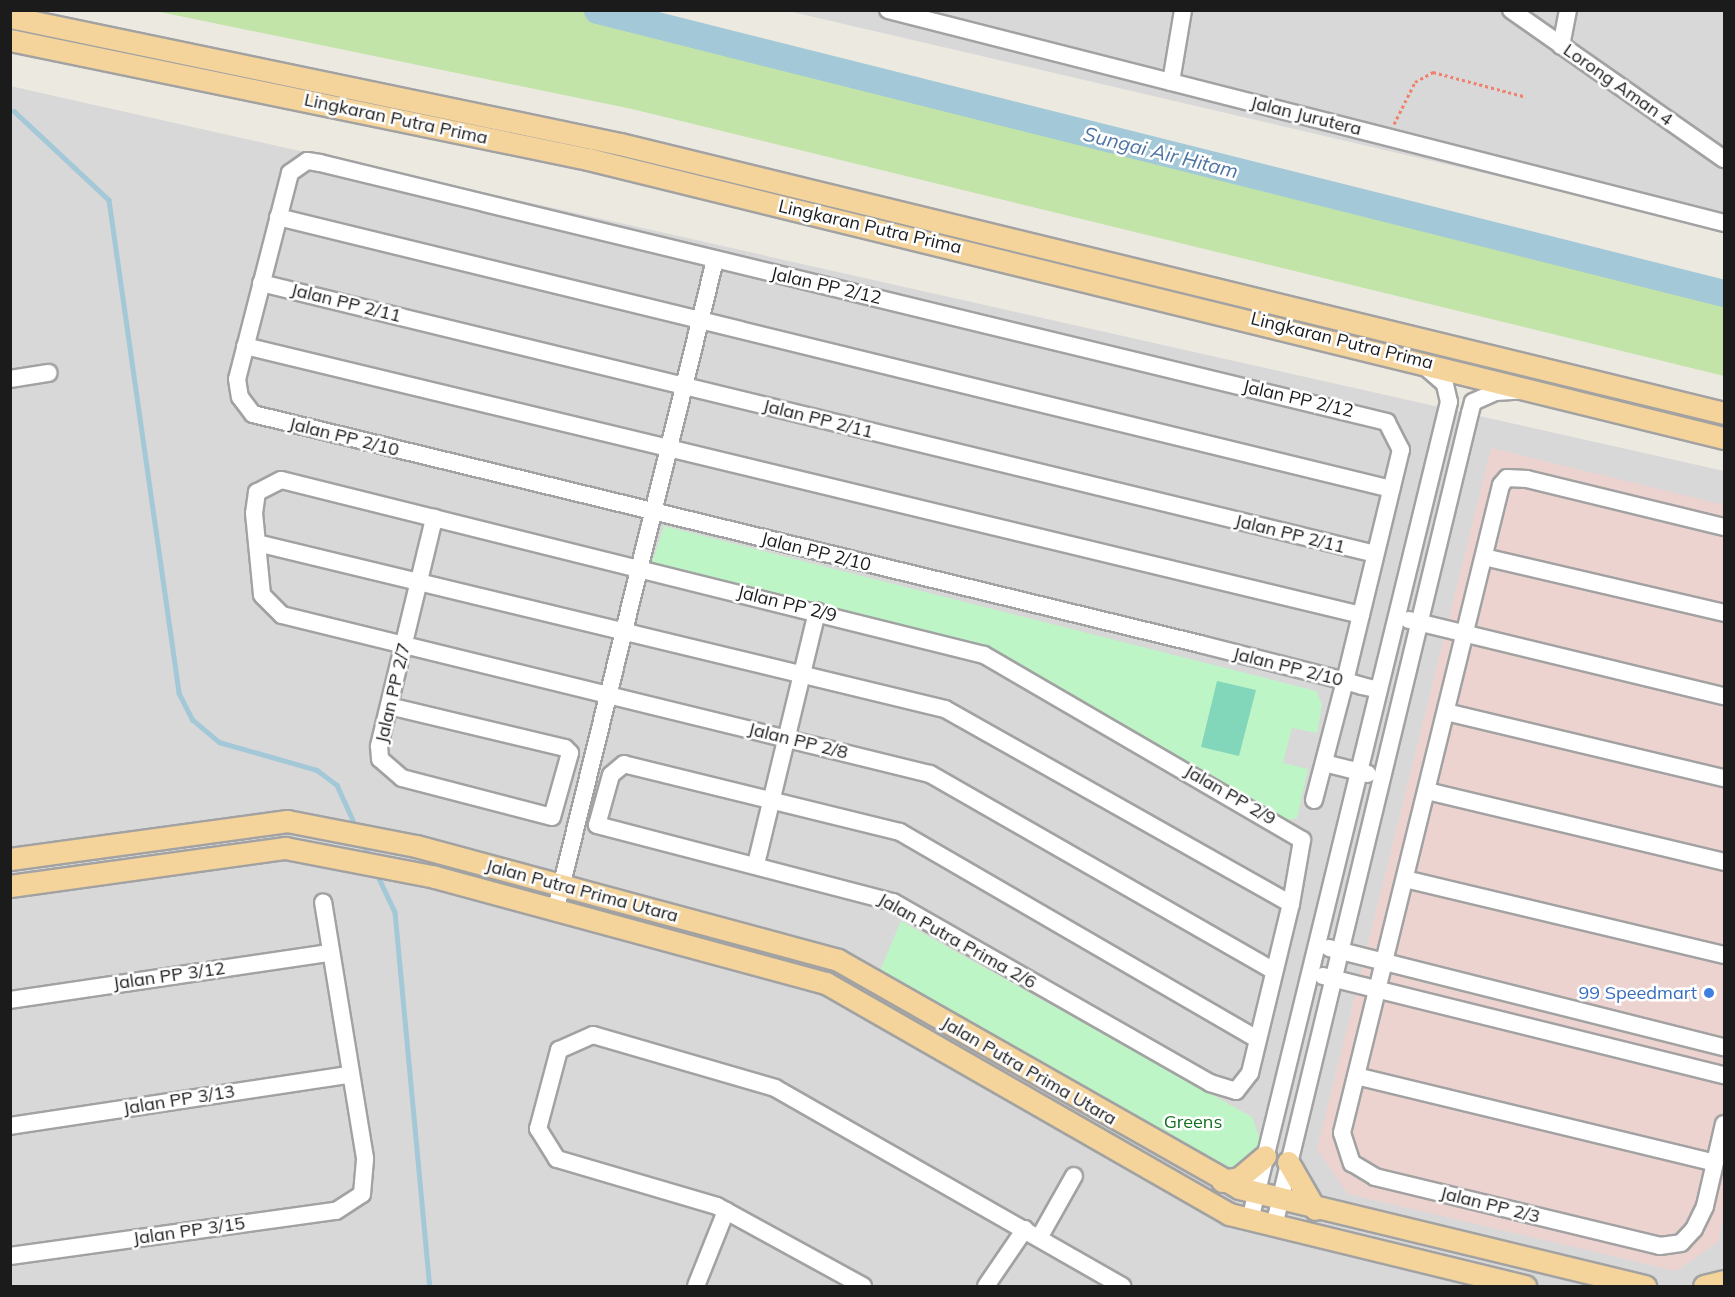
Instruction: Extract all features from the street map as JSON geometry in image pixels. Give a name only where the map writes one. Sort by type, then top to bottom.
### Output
[{"type":"main road","name":"Lingkaran Putra Prima","points":[[10,17],[620,144],[1725,413]]},
{"type":"main road","name":"Lingkaran Putra Prima","points":[[10,39],[588,159],[1418,360],[1725,438]]},
{"type":"main road","name":"Jalan Putra Prima Utara","points":[[10,859],[250,824],[287,821],[340,829],[416,846],[838,960],[1222,1181],[1257,1194],[1645,1287]]},
{"type":"main road","name":"Jalan Putra Prima Utara","points":[[10,886],[257,849],[346,858],[435,877],[555,912],[826,983],[1195,1198],[1250,1220],[1525,1287]]},
{"type":"main road","points":[[1222,1181],[1239,1178],[1265,1156]]},
{"type":"main road","points":[[1288,1162],[1316,1209]]},
{"type":"main road","points":[[1704,1287],[1725,1281]]},
{"type":"street","name":"Jalan Jurutera","points":[[888,10],[1725,223]]},
{"type":"street","points":[[1171,82],[1183,10]]},
{"type":"street","name":"Lorong Aman 4","points":[[1511,10],[1725,159]]},
{"type":"street","points":[[1561,46],[1568,10]]},
{"type":"street","name":"Jalan PP 2/12","points":[[278,217],[287,182],[300,164],[320,163],[1374,417],[1387,422],[1400,438],[1391,489]]},
{"type":"street","points":[[1314,800],[1345,681],[1361,615],[1375,554],[1391,489],[699,323],[278,217],[245,346],[1361,615]]},
{"type":"street","points":[[555,912],[715,260]]},
{"type":"street","name":"Jalan PP 2/11","points":[[261,283],[1375,554]]},
{"type":"street","name":"Jalan PP 2/10","points":[[245,346],[237,388],[253,414],[1379,690]]},
{"type":"street","points":[[1250,1220],[1449,402],[1445,384],[1418,360]]},
{"type":"street","points":[[10,379],[49,373]]},
{"type":"street","points":[[1274,1226],[1380,777],[1473,402],[1495,392],[1536,390]]},
{"type":"street","name":"Jalan PP 2/3","points":[[1725,527],[1507,478],[1484,557],[1342,1133],[1343,1149],[1352,1163],[1398,1183],[1660,1246],[1681,1243],[1694,1229],[1725,1124]]},
{"type":"street","name":"Jalan PP 2/9","points":[[257,543],[254,513],[257,492],[281,480],[817,611],[984,655],[1302,840],[1291,904]]},
{"type":"street","name":"Jalan PP 2/7","points":[[389,706],[565,748],[570,753],[552,817],[390,772],[380,759],[379,746],[434,518]]},
{"type":"street","points":[[257,543],[625,628],[959,715],[1291,904],[1257,1039],[915,838],[771,800]]},
{"type":"street","name":"Jalan PP 2/8","points":[[257,543],[262,594],[282,615],[930,774],[1274,971]]},
{"type":"street","points":[[1484,557],[1725,613]]},
{"type":"street","points":[[756,864],[817,611]]},
{"type":"street","points":[[1397,617],[1725,696]]},
{"type":"street","points":[[1446,712],[1725,778]]},
{"type":"street","points":[[1324,763],[1380,777]]},
{"type":"street","name":"Jalan Putra Prima 2/6","points":[[771,800],[624,764],[611,775],[601,826],[756,864],[893,902],[1223,1090],[1236,1091],[1250,1073],[1257,1039]]},
{"type":"street","points":[[1427,791],[1725,862]]},
{"type":"street","points":[[1405,879],[1725,955]]},
{"type":"street","points":[[322,902],[327,953],[347,1075]]},
{"type":"street","points":[[1316,945],[1725,1047]]},
{"type":"street","name":"Jalan PP 3/12","points":[[10,1000],[327,953]]},
{"type":"street","points":[[1310,973],[1725,1075]]},
{"type":"street","points":[[863,1287],[726,1211],[557,1159],[538,1129],[560,1050],[593,1035],[775,1088],[1122,1287]]},
{"type":"street","name":"Jalan PP 3/13","points":[[10,1126],[347,1075]]},
{"type":"street","name":"Jalan PP 3/15","points":[[10,1256],[336,1211],[362,1194],[364,1158],[347,1075]]},
{"type":"street","points":[[1356,1076],[1715,1163]]},
{"type":"street","points":[[986,1287],[1032,1234],[1074,1176]]},
{"type":"street","points":[[696,1287],[726,1211]]},
{"type":"path","points":[[1387,136],[1415,82],[1433,72],[1526,97]]},
{"type":"shaded area","points":[[788,11],[1724,11],[1724,229]]},
{"type":"shaded area","points":[[10,86],[1724,471],[1724,1286],[11,1286]]},
{"type":"shaded area","points":[[1491,448],[1724,505],[1724,1214],[1718,1242],[1676,1271],[1348,1194],[1317,1149]]},
{"type":"green space","points":[[155,11],[604,11],[1724,282],[1724,376],[632,109]]},
{"type":"green space","points":[[664,526],[1316,691],[1322,705],[1317,733],[1292,728],[1283,763],[1308,769],[1297,818],[1287,820],[984,648],[652,563]]},
{"type":"green space","points":[[1217,681],[1256,690],[1239,756],[1201,747]]},
{"type":"green space","name":"Greens","points":[[901,921],[1252,1117],[1262,1145],[1226,1174],[879,973]]},
{"type":"waterway","name":"Sungai Air Hitam","points":[[597,10],[1724,293]]},
{"type":"waterway","points":[[14,111],[109,200],[179,693],[193,720],[219,742],[317,770],[337,785],[357,829]]},
{"type":"waterway","points":[[363,842],[370,859]]},
{"type":"waterway","points":[[376,872],[395,912],[430,1286]]},
{"type":"place","name":"99 Speedmart","points":[[1709,993]]}]
